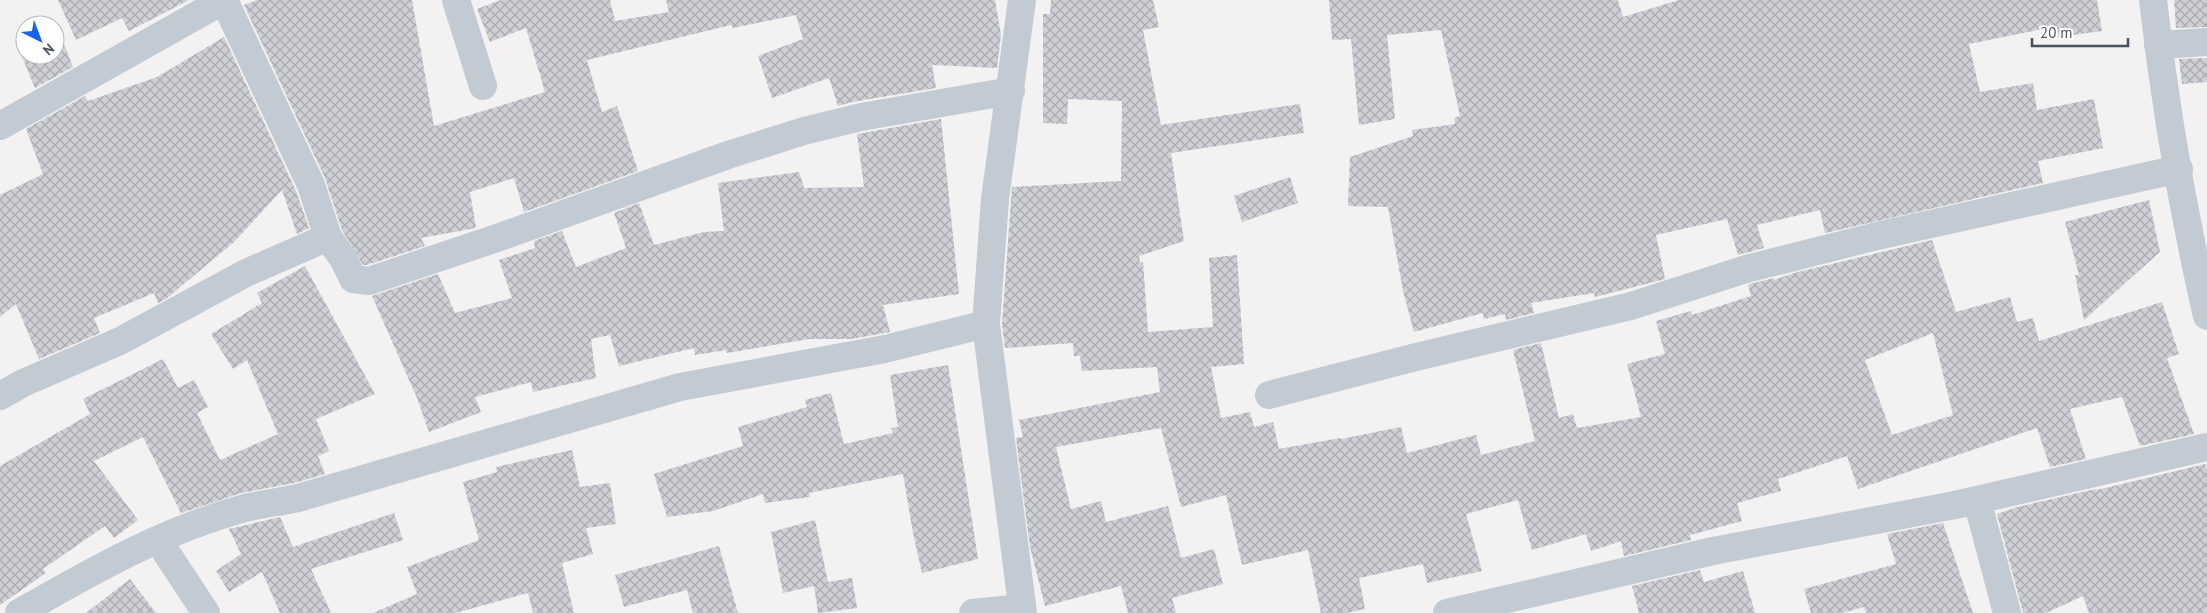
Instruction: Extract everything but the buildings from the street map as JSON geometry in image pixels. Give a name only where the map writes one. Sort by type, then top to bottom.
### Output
[{"type":"street","points":[[0,126],[224,0],[311,185],[328,236],[344,260],[353,279],[369,281],[497,238],[728,155],[804,131],[861,118],[1011,91]]},
{"type":"street","points":[[456,0],[483,86]]},
{"type":"street","points":[[973,613],[1022,610],[986,324],[995,199],[1022,0]]},
{"type":"street","points":[[2153,0],[2158,45],[2194,258],[2207,316]]},
{"type":"street","points":[[2158,45],[2207,42]]},
{"type":"street","points":[[1269,395],[1416,357],[1631,306],[1746,269],[1849,243],[2179,169]]},
{"type":"street","points":[[0,396],[23,383],[120,341],[246,273],[328,236]]},
{"type":"street","points":[[19,613],[103,565],[158,540],[247,508],[298,498],[680,387],[885,349],[986,324]]},
{"type":"street","points":[[1447,613],[1713,551],[1977,500],[2207,447]]},
{"type":"street","points":[[1977,500],[2007,613]]},
{"type":"street","points":[[158,540],[206,613]]}]
